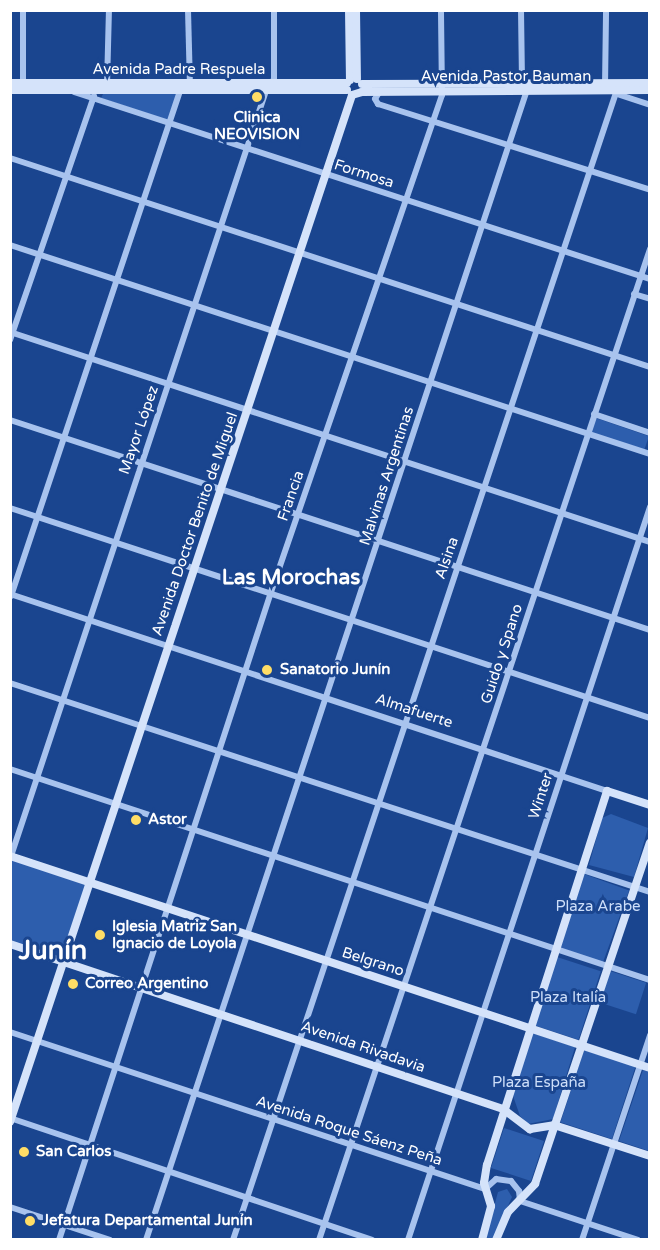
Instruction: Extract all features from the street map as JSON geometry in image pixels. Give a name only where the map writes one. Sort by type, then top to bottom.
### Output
[{"type":"main road","name":"Avenida Doctor Benito de Miguel","points":[[349,10],[354,86]]},
{"type":"main road","name":"Avenida Doctor Benito de Miguel","points":[[11,1119],[354,86],[356,10]]},
{"type":"main road","name":"Avenida Padre Respuela","points":[[10,83],[95,91],[107,87],[185,87],[272,83],[354,86]]},
{"type":"main road","name":"Avenida Pastor Bauman","points":[[618,89],[650,83]]},
{"type":"main road","name":"Avenida Padre Respuela","points":[[10,90],[23,86],[95,91]]},
{"type":"main road","name":"Avenida Padre Respuela","points":[[185,87],[266,91],[354,86]]},
{"type":"main road","name":"Avenida Pastor Bauman","points":[[354,86],[380,91],[442,87]]},
{"type":"main road","name":"Avenida Pastor Bauman","points":[[354,86],[605,87],[650,90]]},
{"type":"main road","name":"Almafuerte","points":[[607,791],[650,805]]},
{"type":"main road","points":[[482,1239],[491,1206],[485,1189],[487,1165],[528,1028],[607,791]]},
{"type":"main road","points":[[496,1239],[503,1219],[533,1188],[650,843]]},
{"type":"main road","name":"Belgrano","points":[[11,856],[650,1068]]},
{"type":"main road","name":"Avenida Rivadavia","points":[[10,944],[503,1109],[530,1129],[554,1125],[650,1156]]},
{"type":"street","points":[[23,10],[23,86]]},
{"type":"street","points":[[107,87],[108,10]]},
{"type":"street","points":[[11,595],[185,87],[188,10]]},
{"type":"street","points":[[272,83],[274,10]]},
{"type":"street","name":"Francia","points":[[59,1239],[271,592],[433,122],[442,87],[441,10]]},
{"type":"street","name":"Malvinas Argentinas","points":[[146,1239],[405,459],[512,147],[525,87],[522,10]]},
{"type":"street","points":[[605,87],[606,10]]},
{"type":"street","name":"Mayor López","points":[[11,856],[266,91],[272,83]]},
{"type":"street","points":[[618,89],[650,105]]},
{"type":"street","name":"Alsina","points":[[233,1239],[297,1040],[618,89]]},
{"type":"street","points":[[95,91],[11,335],[405,459],[650,542]]},
{"type":"street","name":"Formosa","points":[[95,91],[171,124],[650,279]]},
{"type":"street","points":[[380,91],[375,99],[378,104],[650,190]]},
{"type":"street","points":[[10,158],[650,367]]},
{"type":"street","points":[[10,245],[650,454]]},
{"type":"street","name":"Guido y Spano","points":[[319,1239],[375,1065],[650,249]]},
{"type":"street","points":[[634,294],[650,299]]},
{"type":"street","points":[[594,414],[650,433]]},
{"type":"street","points":[[10,420],[650,630]]},
{"type":"street","name":"Winter","points":[[408,1239],[650,507]]},
{"type":"street","points":[[10,508],[353,618],[650,718]]},
{"type":"street","name":"Almafuerte","points":[[11,595],[405,721],[607,791]]},
{"type":"street","points":[[10,683],[142,724],[650,892]]},
{"type":"street","points":[[10,769],[650,980]]},
{"type":"street","name":"Avenida Roque Sáenz Peña","points":[[10,1032],[485,1189]]},
{"type":"street","points":[[582,1239],[650,1035]]},
{"type":"street","points":[[11,1119],[372,1239]]},
{"type":"street","points":[[485,1189],[496,1179],[511,1180],[519,1191],[520,1201],[638,1239]]},
{"type":"street","points":[[10,1207],[110,1239]]},
{"type":"green space","points":[[103,94],[176,94],[170,121],[101,98]]},
{"type":"green space","points":[[596,418],[649,436],[644,450],[591,432]]},
{"type":"green space","points":[[611,814],[648,828],[634,877],[589,865],[602,818]]},
{"type":"green space","points":[[11,856],[89,881],[64,962],[11,944]]},
{"type":"green space","name":"Plaza Arabe","points":[[584,874],[629,890],[602,964],[557,947]]},
{"type":"green space","name":"Plaza Italia","points":[[557,957],[601,971],[578,1040],[535,1025]]},
{"type":"green space","points":[[610,971],[646,983],[636,1014],[600,1002]]},
{"type":"green space","name":"Plaza España","points":[[532,1033],[575,1047],[553,1119],[528,1124],[520,1116],[512,1093]]},
{"type":"green space","points":[[584,1050],[635,1067],[612,1139],[561,1122]]},
{"type":"green space","points":[[643,1070],[649,1072],[649,1151],[619,1141]]},
{"type":"green space","points":[[504,1128],[544,1141],[531,1181],[491,1168]]},
{"type":"green space","points":[[507,1189],[512,1197],[493,1239],[485,1240],[498,1192]]},
{"type":"place","name":"Clinica NEOVISION","points":[[257,97]]},
{"type":"place","name":"Sanatorio Junín","points":[[267,670]]},
{"type":"place","name":"Astor","points":[[136,820]]},
{"type":"place","name":"Iglesia Matriz San Ignacio de Loyola","points":[[100,935]]},
{"type":"place","name":"Correo Argentino","points":[[73,984]]},
{"type":"place","name":"San Carlos","points":[[24,1152]]},
{"type":"place","name":"Jefatura Departamental Junín","points":[[30,1221]]},
{"type":"district","name":"Las Morochas","points":[[291,578]]},
{"type":"district","name":"Junín","points":[[53,951]]}]
